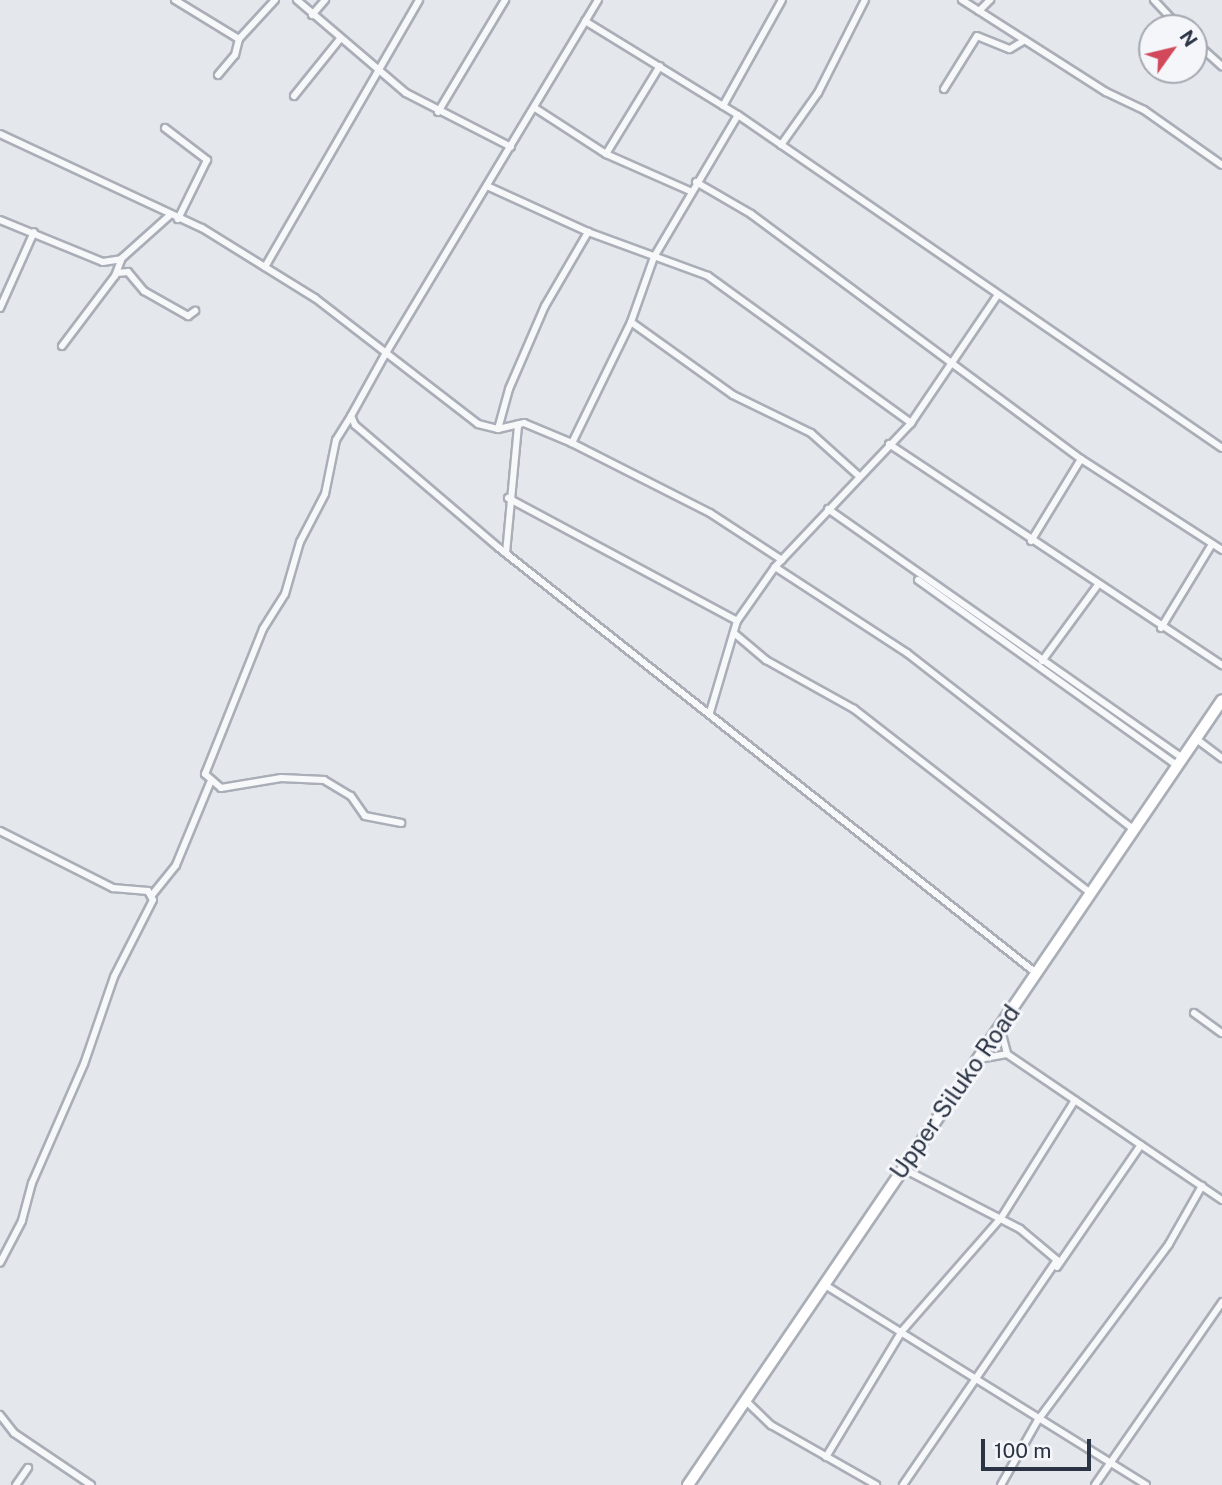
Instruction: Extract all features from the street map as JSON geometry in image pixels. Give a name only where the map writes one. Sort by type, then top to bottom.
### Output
[{"type":"main road","name":"Upper Siluko Road","points":[[688,1485],[979,1059],[1088,891],[1222,701]]},
{"type":"street","points":[[175,0],[239,39]]},
{"type":"street","points":[[218,75],[234,55],[239,39],[275,0]]},
{"type":"street","points":[[297,0],[377,70],[438,113],[511,147]]},
{"type":"street","points":[[312,15],[325,0]]},
{"type":"street","points":[[265,267],[419,0]]},
{"type":"street","points":[[438,113],[505,0]]},
{"type":"street","points":[[401,823],[365,816],[351,796],[324,780],[281,778],[221,788],[210,783],[205,775],[210,759],[219,748],[263,629],[285,594],[300,542],[325,494],[336,440],[598,0]]},
{"type":"street","points":[[723,106],[782,0]]},
{"type":"street","points":[[781,145],[818,93],[865,0]]},
{"type":"street","points":[[962,0],[1144,110],[1222,164]]},
{"type":"street","points":[[979,11],[990,0]]},
{"type":"street","points":[[1154,0],[1167,14]]},
{"type":"street","points":[[585,21],[737,115],[1222,448]]},
{"type":"street","points":[[944,89],[976,36],[1010,49],[1025,40]]},
{"type":"street","points":[[294,96],[340,39]]},
{"type":"street","points":[[1208,54],[1222,66]]},
{"type":"street","points":[[606,154],[660,66]]},
{"type":"street","points":[[535,108],[606,154],[690,191]]},
{"type":"street","points":[[572,443],[631,322],[654,257],[695,182],[737,115]]},
{"type":"street","points":[[165,128],[207,160],[178,219]]},
{"type":"street","points":[[0,134],[178,219],[265,267],[387,351],[478,424],[498,429],[517,425],[539,427],[710,513],[782,560]]},
{"type":"street","points":[[695,182],[751,214],[1082,459],[1222,550]]},
{"type":"street","points":[[487,186],[588,232],[708,276],[911,423]]},
{"type":"street","points":[[62,346],[116,274],[122,258],[169,216]]},
{"type":"street","points":[[0,220],[103,262],[122,258]]},
{"type":"street","points":[[0,308],[34,232]]},
{"type":"street","points":[[498,429],[509,389],[545,306],[588,232]]},
{"type":"street","points":[[116,274],[128,272],[144,291],[188,316],[195,311]]},
{"type":"street","points":[[710,712],[737,621],[775,567],[911,423],[997,296]]},
{"type":"street","points":[[631,322],[733,395],[811,433],[859,476]]},
{"type":"street","points":[[351,416],[355,425],[506,554],[710,712],[1036,973]]},
{"type":"street","points":[[506,554],[508,498],[517,425]]},
{"type":"street","points":[[890,444],[1099,587],[1222,665]]},
{"type":"street","points":[[1031,541],[1082,459]]},
{"type":"street","points":[[508,498],[737,621]]},
{"type":"street","points":[[828,509],[1179,761]]},
{"type":"street","points":[[1161,628],[1212,544]]},
{"type":"street","points":[[775,567],[907,653],[1132,828]]},
{"type":"street","points":[[918,580],[1043,663]]},
{"type":"street","points":[[1043,663],[1099,587]]},
{"type":"street","points":[[734,633],[766,660],[854,709],[1088,891]]},
{"type":"street","points":[[1195,738],[1222,758]]},
{"type":"street","points":[[0,1264],[22,1222],[33,1178],[84,1063],[114,977],[150,914],[152,894],[176,865],[210,783]]},
{"type":"street","points":[[0,831],[113,888],[152,894]]},
{"type":"street","points":[[1194,1013],[1222,1033]]},
{"type":"street","points":[[1000,1027],[1007,1054],[1222,1200]]},
{"type":"street","points":[[979,1059],[1007,1054]]},
{"type":"street","points":[[826,1457],[902,1331],[1000,1218],[1075,1100]]},
{"type":"street","points":[[903,1485],[1141,1145]]},
{"type":"street","points":[[902,1168],[1000,1218],[1055,1255],[1051,1276]]},
{"type":"street","points":[[1001,1485],[1038,1420],[1169,1244],[1202,1186]]},
{"type":"street","points":[[825,1285],[1146,1485]]},
{"type":"street","points":[[1095,1485],[1222,1302]]},
{"type":"street","points":[[746,1401],[768,1423],[876,1485]]},
{"type":"street","points":[[0,1415],[14,1433],[91,1485]]},
{"type":"street","points":[[16,1485],[28,1468]]}]
